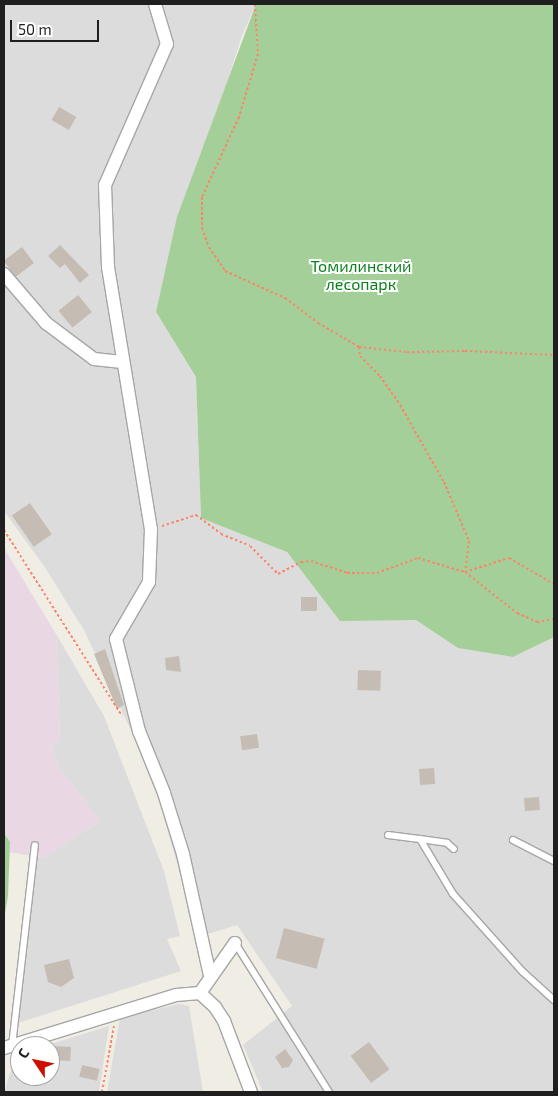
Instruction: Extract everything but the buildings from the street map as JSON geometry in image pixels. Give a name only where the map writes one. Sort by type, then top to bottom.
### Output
[{"type":"street","points":[[155,4],[167,44],[105,185],[108,267],[122,362],[151,529],[149,582],[116,638],[139,731],[164,792],[183,854],[210,976]]},
{"type":"street","points":[[4,274],[46,323],[94,359],[122,362]]},
{"type":"street","points":[[200,993],[235,942]]},
{"type":"street","points":[[8,1047],[176,995],[200,993],[216,1007],[224,1021],[251,1092]]},
{"type":"lane","points":[[388,836],[447,843],[454,849]]},
{"type":"lane","points":[[420,839],[453,894],[523,972],[554,1000]]},
{"type":"lane","points":[[513,840],[554,861]]},
{"type":"lane","points":[[8,1047],[35,845]]},
{"type":"lane","points":[[235,942],[328,1092]]},
{"type":"path","points":[[254,4],[259,39],[258,54],[239,117],[202,197],[202,228],[208,247],[226,271],[285,298],[318,323],[359,348],[407,352],[465,351],[554,355]]},
{"type":"path","points":[[359,348],[360,356],[380,376],[400,405],[444,482],[469,541],[465,572]]},
{"type":"path","points":[[151,529],[196,515],[221,534],[250,546],[278,574],[301,562],[311,561],[347,573],[376,573],[418,558],[465,572],[517,613],[537,622],[554,619]]},
{"type":"path","points":[[4,530],[119,713],[139,731]]},
{"type":"path","points":[[465,572],[509,558],[554,584]]},
{"type":"path","points":[[102,1092],[116,1013]]},
{"type":"shaded area","points":[[4,4],[256,4],[241,38],[156,312],[196,377],[201,517],[287,552],[340,620],[416,620],[458,648],[513,657],[554,637],[554,1092],[263,1092],[243,1045],[292,1006],[237,925],[198,937],[159,800],[133,735],[84,630],[44,566],[4,511]]},
{"type":"shaded area","points":[[4,548],[56,634],[60,738],[52,749],[57,765],[100,821],[44,858],[9,852],[10,842],[4,833]]},
{"type":"shaded area","points":[[56,634],[104,716],[164,871],[180,936],[167,939],[181,971],[18,1023],[37,857],[44,858],[100,821],[57,765],[52,749],[60,738]]},
{"type":"shaded area","points":[[179,1004],[189,1006],[203,1092],[107,1092],[120,1018]]},
{"type":"shaded area","points":[[109,1026],[99,1092],[4,1092],[10,1074],[10,1086],[60,1086],[60,1041]]},
{"type":"green space","name":"Томилинский лесопарк","points":[[256,4],[554,4],[554,637],[513,657],[458,648],[416,620],[340,621],[287,552],[201,518],[196,377],[156,312],[177,217]]},
{"type":"green space","points":[[4,833],[10,842],[8,896],[4,919]]}]
